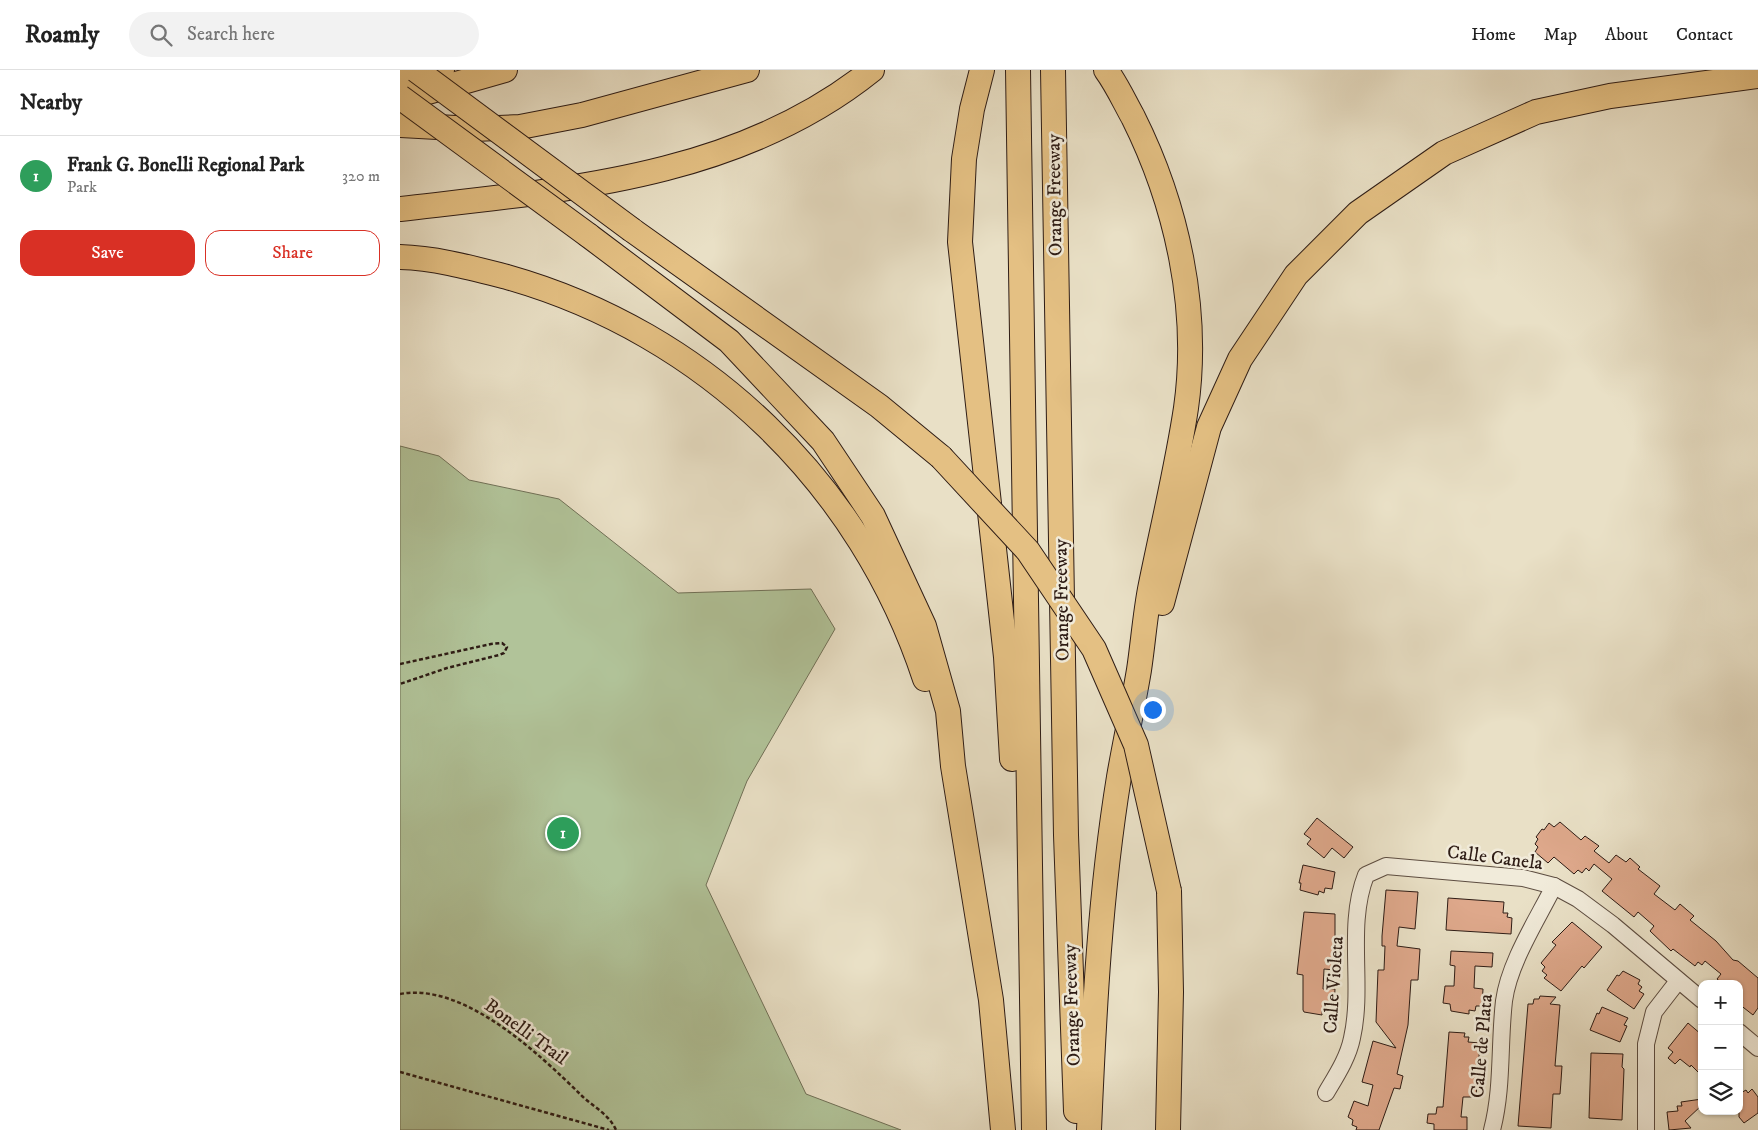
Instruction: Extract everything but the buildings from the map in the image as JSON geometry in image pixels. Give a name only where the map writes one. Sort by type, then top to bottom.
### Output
[{"type":"highway","points":[[416,70],[632,230],[879,406],[941,457],[1028,551],[1094,650],[1136,745],[1169,891],[1171,992],[1168,1130]]},
{"type":"highway","points":[[400,82],[442,70]]},
{"type":"highway","points":[[400,98],[506,70]]},
{"type":"highway","points":[[400,125],[510,127],[552,121],[747,70]]},
{"type":"highway","points":[[400,209],[641,176],[695,162],[779,128],[826,102],[872,70]]},
{"type":"highway","name":"Orange Freeway","points":[[1018,70],[1034,1130]]},
{"type":"highway","name":"Orange Freeway","points":[[1053,70],[1066,826],[1077,1130]]},
{"type":"highway","points":[[1139,668],[1156,625],[1209,427],[1240,359],[1296,275],[1358,213],[1444,153],[1536,112],[1610,96],[1758,76]]},
{"type":"highway","points":[[980,77],[964,159],[960,200],[960,242],[1006,657],[1013,769],[1030,935]]},
{"type":"highway","points":[[1089,1130],[1096,983],[1106,876],[1119,780],[1139,668],[1143,626],[1186,406],[1188,308],[1174,222],[1162,182],[1112,79]]},
{"type":"highway","points":[[400,98],[588,235],[728,341],[823,441],[873,516],[924,626],[948,711],[953,766],[991,1000],[1003,1130]]},
{"type":"highway","points":[[400,257],[468,266],[548,289],[600,310],[665,346],[727,391],[748,410],[791,450],[822,486],[867,549],[922,669],[953,766]]},
{"type":"street","name":"Calle Canela","points":[[1366,875],[1386,866],[1522,878],[1554,886],[1585,904],[1698,997]]},
{"type":"street","name":"Calle Violeta","points":[[1326,1093],[1344,1062],[1352,1038],[1356,1006],[1358,896],[1366,875]]},
{"type":"street","name":"Calle de Plata","points":[[1492,1130],[1497,1111],[1504,999],[1511,973],[1554,886]]},
{"type":"street","points":[[1646,1130],[1646,1044],[1654,1012],[1678,981]]},
{"type":"street","points":[[1743,1035],[1758,1048]]},
{"type":"path","points":[[400,664],[491,644],[502,643],[507,647],[504,653],[499,655],[454,666],[400,684]]},
{"type":"path","name":"Bonelli Trail","points":[[400,994],[416,992],[440,996],[494,1023],[560,1073],[583,1097],[605,1114],[616,1130]]},
{"type":"path","points":[[400,1072],[609,1130]]},
{"type":"green space","points":[[400,446],[439,456],[469,480],[559,499],[678,593],[811,589],[835,629],[747,781],[706,885],[806,1094],[901,1130],[400,1130]]},
{"type":"place","name":"Frank G. Bonelli Regional Park","points":[[563,833]]}]
